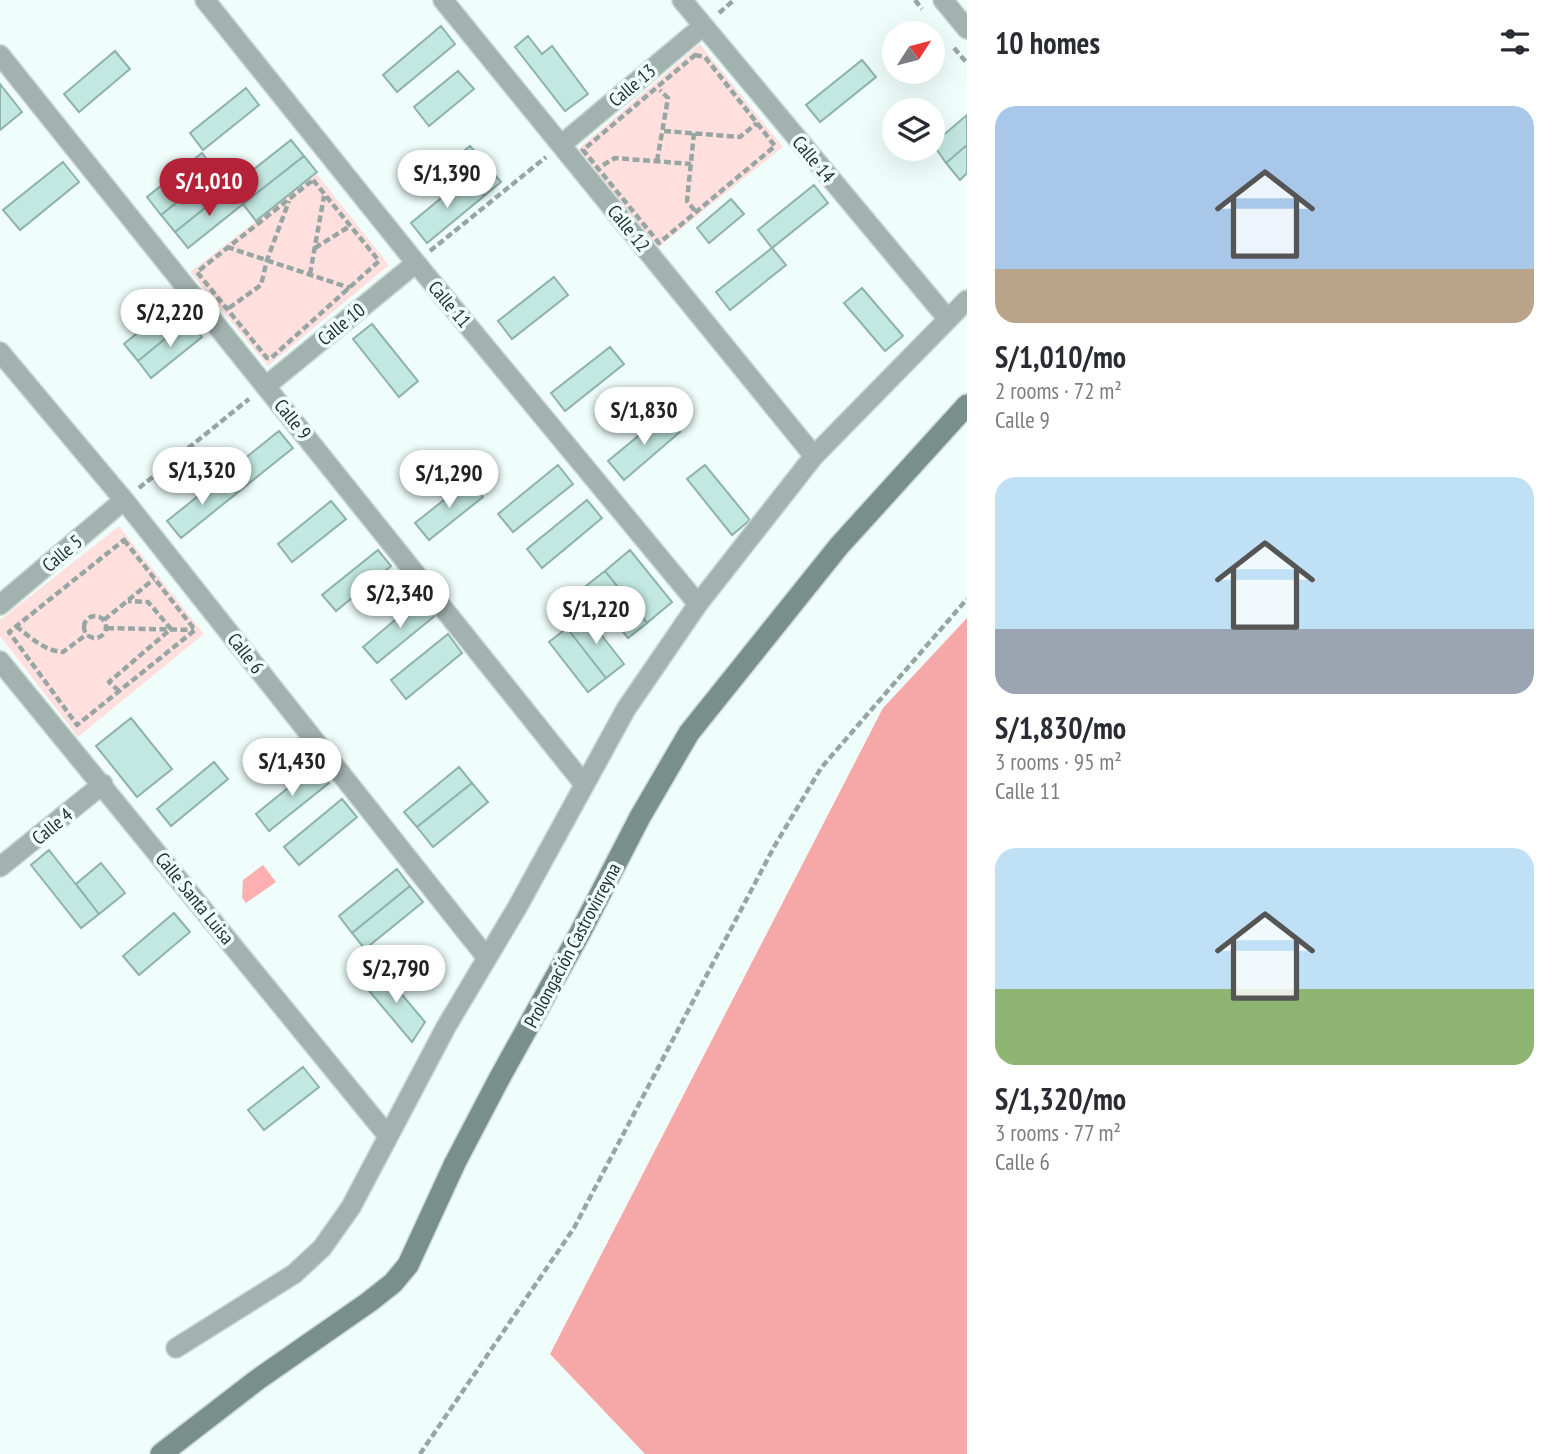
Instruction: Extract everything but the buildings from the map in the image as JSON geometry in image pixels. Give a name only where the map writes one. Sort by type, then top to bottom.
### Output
[{"type":"main road","name":"Prolongación Castrovirreyna","points":[[161,1454],[257,1380],[377,1296],[393,1283],[408,1265],[455,1163],[499,1079],[580,933],[640,817],[690,733],[839,546],[967,405]]},
{"type":"street","name":"Calle 11","points":[[205,0],[416,263],[698,604]]},
{"type":"street","name":"Calle 12","points":[[443,0],[814,456]]},
{"type":"street","name":"Calle 14","points":[[682,0],[947,317]]},
{"type":"street","points":[[943,0],[967,29]]},
{"type":"street","name":"Calle 13","points":[[561,145],[703,26]]},
{"type":"street","name":"Calle 9","points":[[0,55],[584,784]]},
{"type":"street","name":"Calle 10","points":[[266,386],[416,263]]},
{"type":"street","points":[[176,1348],[294,1274],[322,1248],[351,1208],[446,1027],[488,958],[626,709],[698,604],[814,456],[947,317],[967,300]]},
{"type":"street","name":"Calle 6","points":[[0,352],[124,500],[488,958]]},
{"type":"street","name":"Calle 5","points":[[0,605],[124,500]]},
{"type":"street","name":"Calle Santa Luisa","points":[[0,660],[388,1136]]},
{"type":"street","name":"Calle 4","points":[[0,867],[103,784]]},
{"type":"path","points":[[718,13],[734,0]]},
{"type":"path","points":[[695,55],[705,57],[757,123],[775,146],[659,243],[583,150],[695,55]]},
{"type":"path","points":[[657,87],[668,98],[657,161]]},
{"type":"path","points":[[664,131],[740,137],[757,123]]},
{"type":"path","points":[[694,133],[687,201],[696,212]]},
{"type":"path","points":[[416,263],[561,145]]},
{"type":"path","points":[[598,169],[615,158],[691,164]]},
{"type":"path","points":[[313,180],[379,261],[271,358],[267,358],[197,272],[289,200],[313,180]]},
{"type":"path","points":[[310,274],[324,195]]},
{"type":"path","points":[[228,309],[261,285],[267,260],[289,200]]},
{"type":"path","points":[[314,248],[350,226]]},
{"type":"path","points":[[228,247],[351,288]]},
{"type":"path","points":[[124,500],[266,386]]},
{"type":"path","points":[[124,540],[195,630],[77,725],[9,632],[124,540]]},
{"type":"path","points":[[104,620],[155,579]]},
{"type":"path","points":[[420,1454],[574,1228],[774,848],[821,768],[967,599]]},
{"type":"path","points":[[128,600],[148,602],[171,629]]},
{"type":"path","points":[[93,616],[104,620],[107,628],[103,636],[98,638],[87,634],[85,623],[88,618],[93,616]]},
{"type":"path","points":[[16,626],[54,651],[63,652],[87,634]]},
{"type":"path","points":[[107,628],[195,630]]},
{"type":"path","points":[[119,691],[109,682],[171,629]]},
{"type":"shaded area","points":[[700,44],[783,147],[655,250],[577,150]]},
{"type":"shaded area","points":[[317,174],[389,265],[268,366],[190,272]]},
{"type":"shaded area","points":[[119,526],[204,634],[78,737],[0,636],[0,620]]},
{"type":"shaded area","points":[[967,618],[967,1454],[645,1454],[550,1354],[883,708]]},
{"type":"shaded area","points":[[263,865],[276,882],[246,903],[242,898],[243,880]]}]
